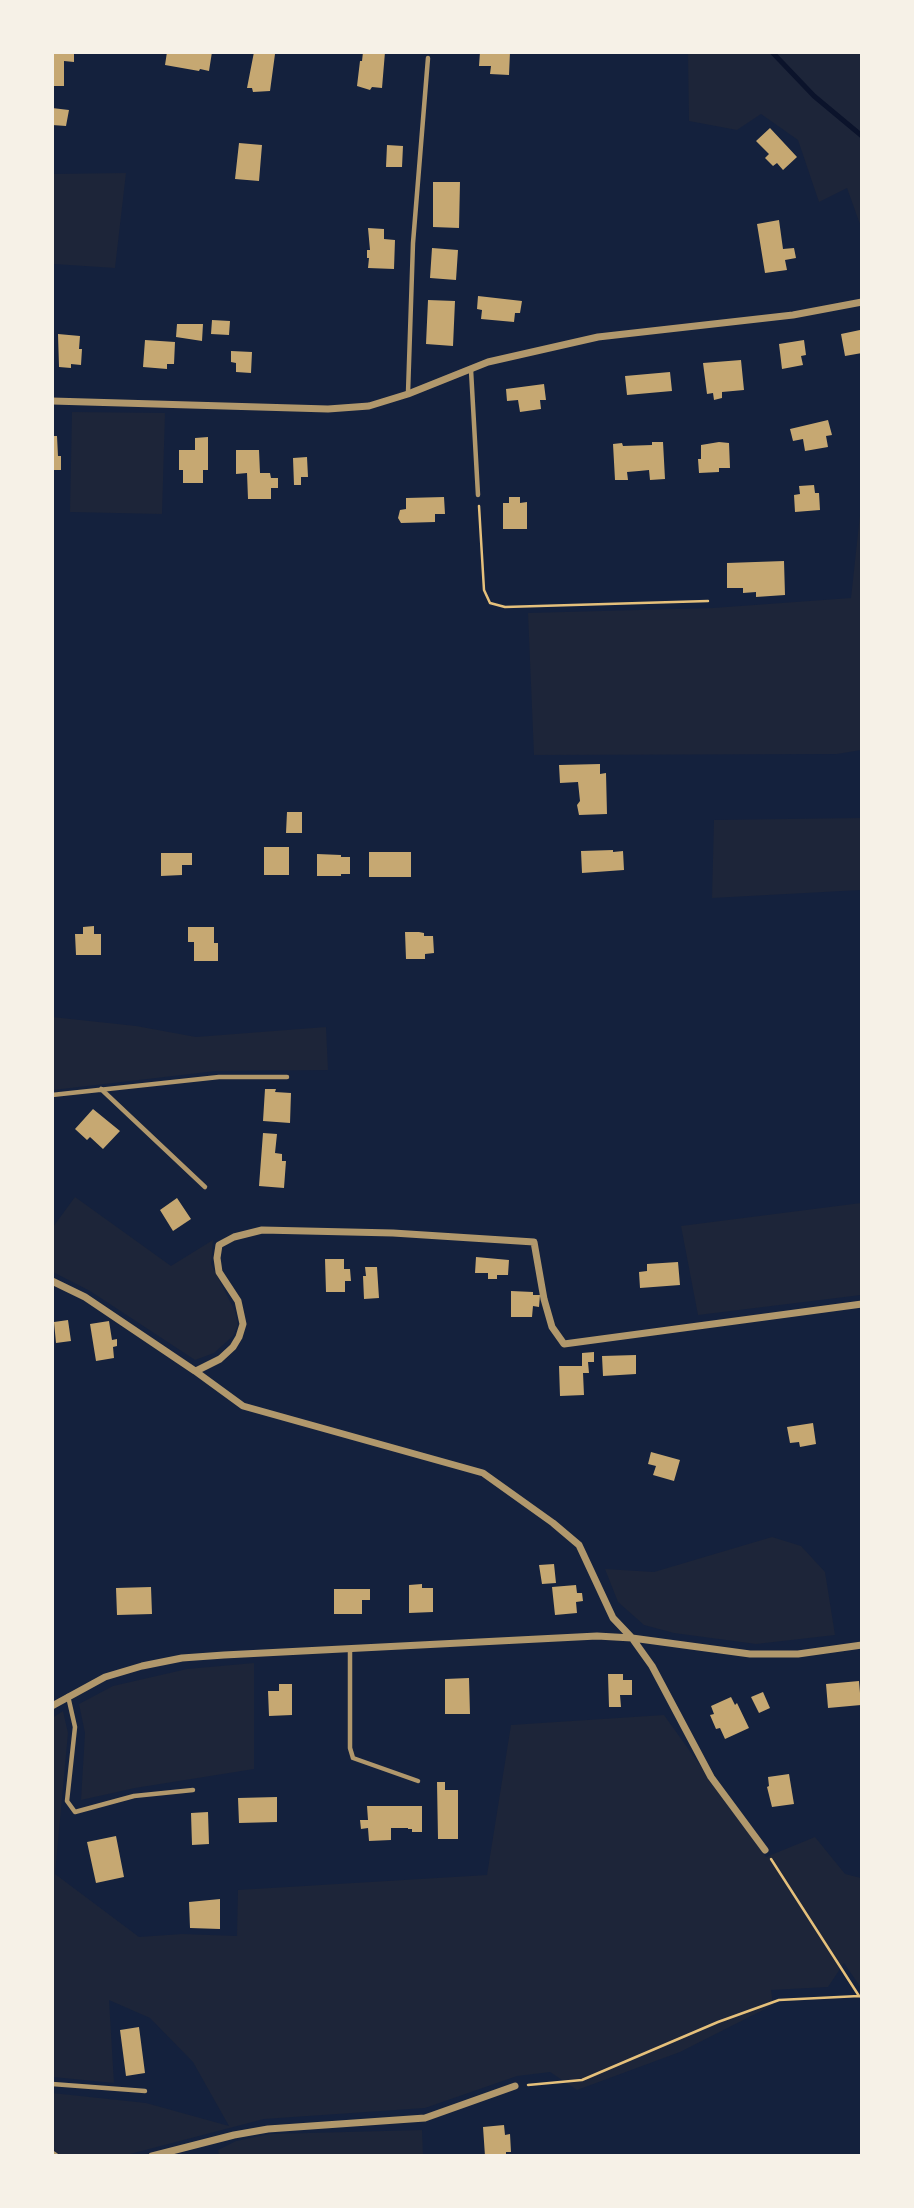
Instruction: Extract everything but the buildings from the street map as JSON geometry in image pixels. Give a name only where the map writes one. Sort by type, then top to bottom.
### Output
[{"type":"street","points":[[52,401],[328,409],[369,406],[408,394],[488,362],[598,337],[793,315],[862,302]]},
{"type":"street","points":[[196,1371],[226,1354],[237,1341],[243,1324],[238,1301],[219,1272],[219,1245],[234,1237],[262,1230],[393,1233],[534,1242],[552,1327],[564,1344],[862,1304]]},
{"type":"street","points":[[52,1281],[85,1297],[196,1371],[243,1406],[483,1473],[553,1523],[579,1545],[613,1618],[632,1638],[652,1666],[711,1777],[765,1850]]},
{"type":"street","points":[[52,1706],[105,1677],[182,1658],[597,1636],[632,1638],[750,1654],[798,1654],[862,1646]]},
{"type":"street","points":[[152,2155],[268,2129],[425,2118],[516,2086]]},
{"type":"lane","points":[[408,394],[413,243],[428,58]]},
{"type":"lane","points":[[471,369],[478,495]]},
{"type":"lane","points":[[52,1095],[219,1077],[287,1077]]},
{"type":"lane","points":[[100,1089],[205,1187]]},
{"type":"lane","points":[[350,1648],[350,1748],[353,1758],[418,1781]]},
{"type":"lane","points":[[68,1695],[75,1727],[67,1801],[75,1812],[134,1796],[193,1790]]},
{"type":"lane","points":[[52,2084],[145,2091]]},
{"type":"path","points":[[478,495],[484,590],[490,603],[505,607],[708,601]]},
{"type":"path","points":[[765,1850],[860,1996]]},
{"type":"path","points":[[516,2086],[582,2080],[718,2022],[779,2000],[860,1996]]},
{"type":"shaded area","points":[[688,53],[861,53],[861,227],[847,188],[819,202],[798,140],[761,114],[737,130],[689,121]]},
{"type":"shaded area","points":[[126,173],[115,268],[54,264],[53,273],[53,174]]},
{"type":"shaded area","points":[[72,412],[165,413],[162,514],[70,512]]},
{"type":"shaded area","points":[[860,515],[861,750],[837,754],[534,755],[528,613],[713,608],[851,598]]},
{"type":"shaded area","points":[[861,818],[861,890],[712,898],[714,820]]},
{"type":"shaded area","points":[[52,1017],[136,1026],[196,1037],[326,1027],[328,1070],[216,1071],[53,1090]]},
{"type":"shaded area","points":[[75,1197],[171,1266],[213,1240],[211,1264],[235,1311],[238,1325],[233,1336],[214,1353],[195,1360],[90,1291],[53,1272],[53,1227]]},
{"type":"shaded area","points":[[861,1203],[861,1295],[698,1315],[681,1226]]},
{"type":"shaded area","points":[[772,1537],[801,1546],[825,1572],[835,1635],[756,1644],[674,1633],[644,1625],[618,1602],[605,1569],[654,1572]]},
{"type":"shaded area","points":[[254,1663],[254,1769],[135,1788],[81,1800],[85,1733],[79,1704],[113,1686],[187,1669]]},
{"type":"shaded area","points":[[63,1711],[68,1733],[55,1874],[139,1937],[182,1934],[237,1936],[238,1890],[487,1875],[511,1725],[664,1715],[766,1857],[815,1837],[845,1874],[861,1878],[861,1988],[844,1963],[828,1987],[771,1990],[773,2005],[680,2052],[577,2090],[550,2072],[517,2076],[425,2108],[264,2119],[130,2154],[59,2154],[53,2150],[52,2093],[146,2103],[229,2126],[193,2062],[150,2018],[109,2000],[114,2083],[53,2077],[52,1718]]},
{"type":"shaded area","points":[[422,2130],[423,2155],[219,2156],[218,2150],[236,2141],[270,2134]]},
{"type":"waterway","points":[[772,52],[814,96],[862,136]]}]
